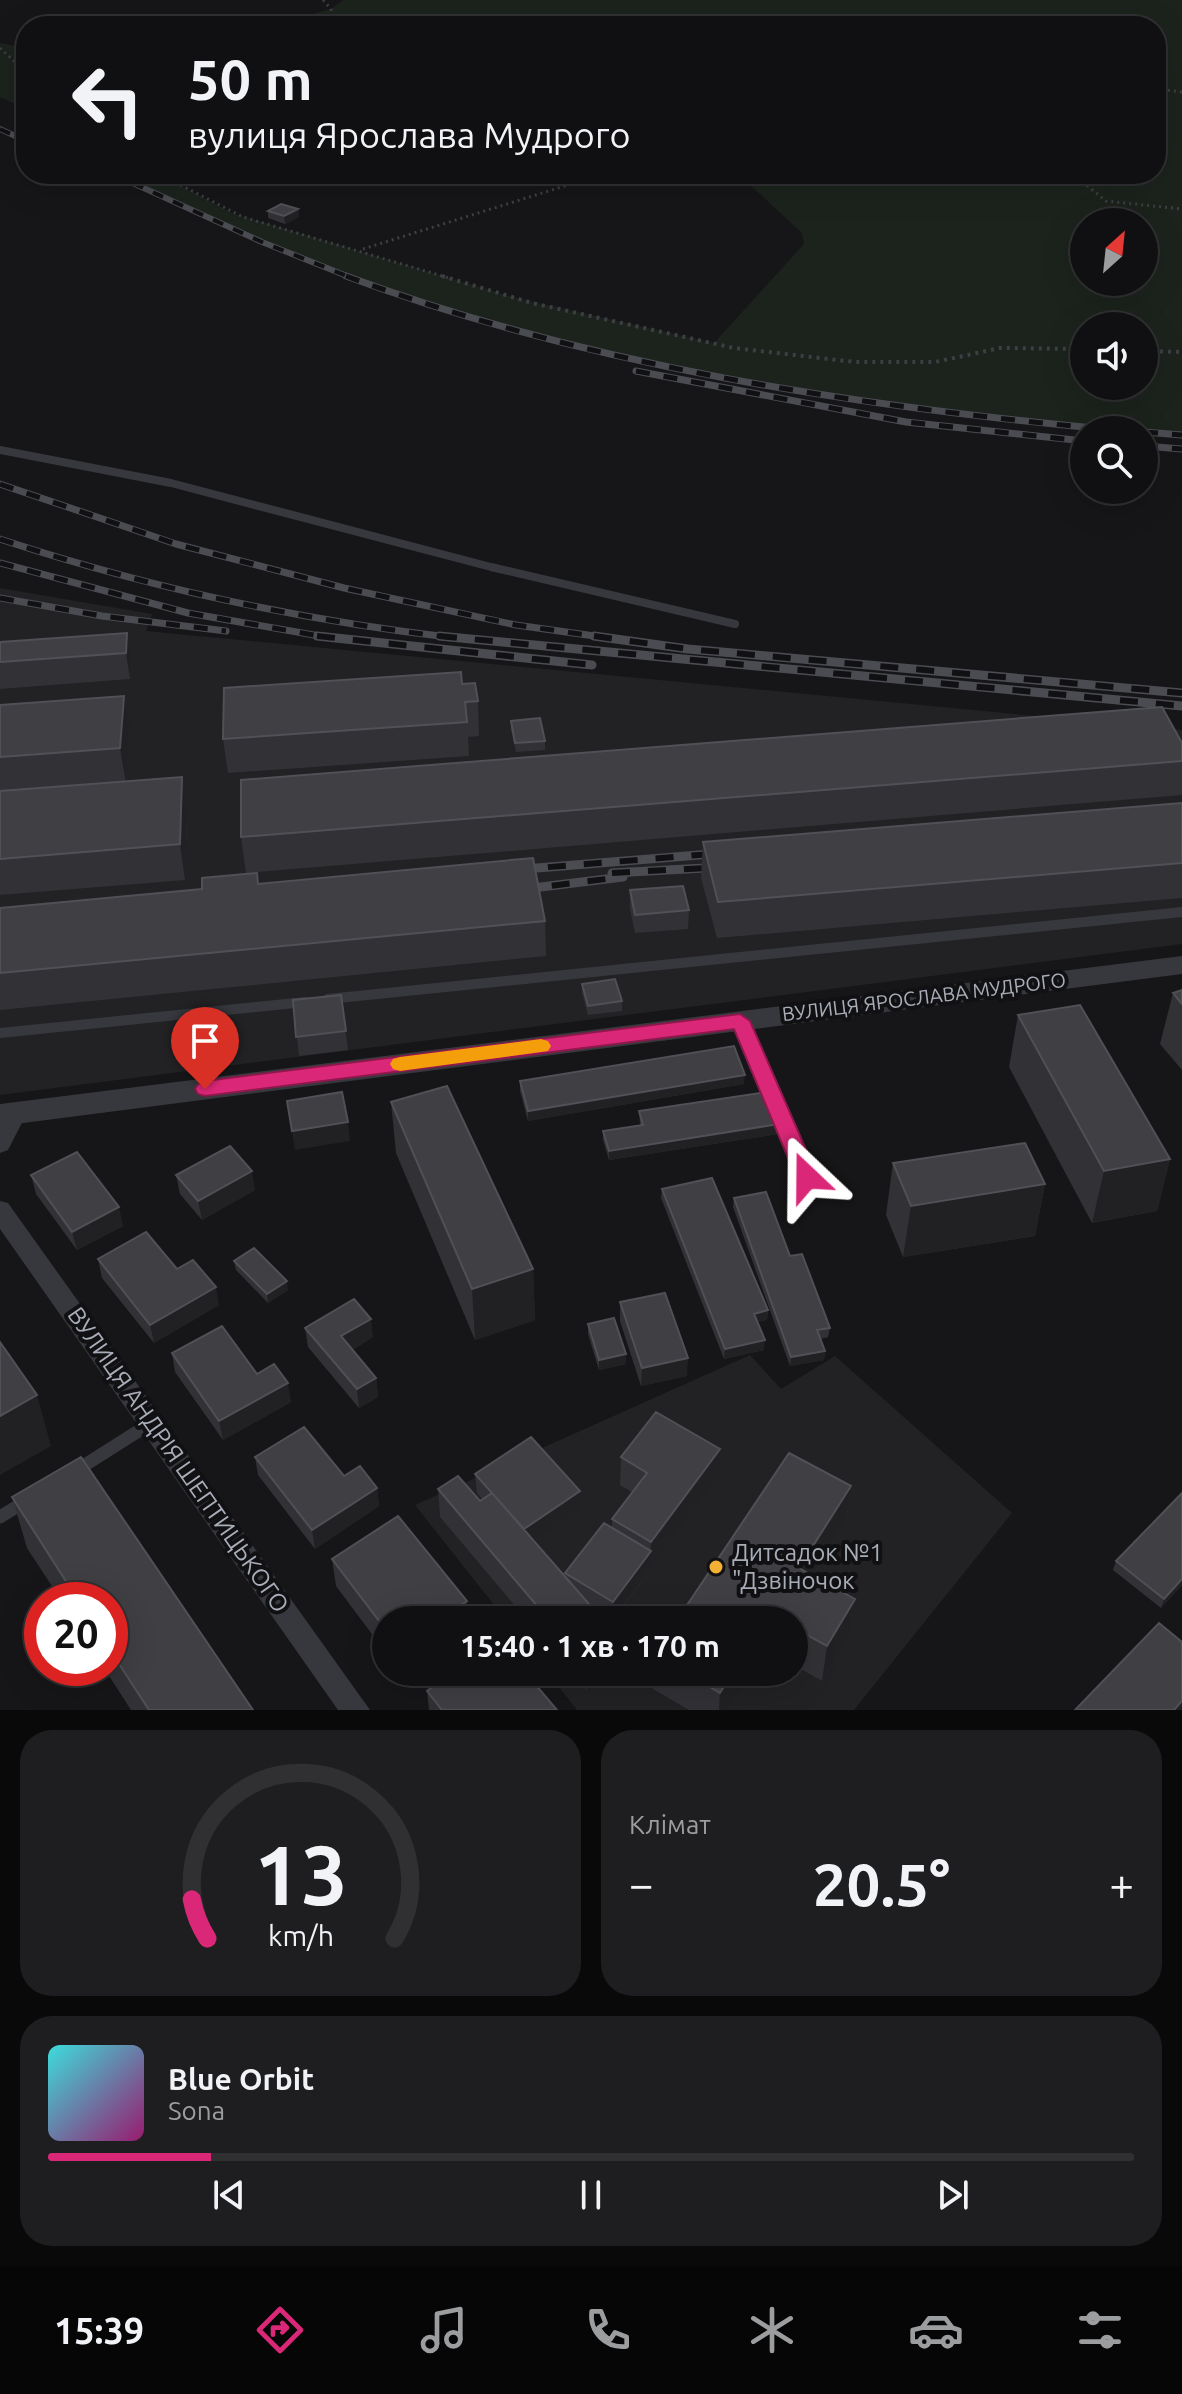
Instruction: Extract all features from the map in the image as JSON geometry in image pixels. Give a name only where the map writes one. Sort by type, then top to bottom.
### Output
[{"type":"street","name":"ВУЛИЦЯ ЯРОСЛАВА МУДРОГО","points":[[8,1114],[1182,965]]},
{"type":"street","points":[[0,1144],[8,1114]]},
{"type":"street","name":"ВУЛИЦЯ АНДРІЯ ШЕПТИЦЬКОГО","points":[[0,1210],[355,1710]]},
{"type":"lane","points":[[0,450],[171,483],[491,567],[735,624]]},
{"type":"lane","points":[[0,1033],[1182,912]]},
{"type":"lane","points":[[740,1021],[807,1177]]},
{"type":"lane","points":[[63,1478],[152,1423]]},
{"type":"lane","points":[[0,1517],[38,1493]]},
{"type":"path","points":[[0,48],[16,63]]},
{"type":"path","points":[[178,184],[232,213],[532,303],[734,348],[855,362],[935,362],[1000,348],[1070,349]]},
{"type":"path","points":[[360,250],[571,184]]},
{"type":"path","points":[[1085,184],[1106,201],[1182,209]]},
{"type":"path","points":[[1158,351],[1182,352]]},
{"type":"shaded area","points":[[343,0],[1182,0],[1182,435],[1158,433],[1158,416],[1070,416],[1070,425],[984,418],[768,386],[571,344],[414,300],[357,280],[270,246],[140,184],[178,184],[232,213],[516,298],[714,343],[804,244],[802,233],[749,184],[1166,184],[1166,16],[305,16],[331,9]]},
{"type":"shaded area","points":[[0,43],[16,46],[16,104],[0,97]]},
{"type":"shaded area","points":[[0,588],[152,614],[146,631],[1182,730],[1182,944],[0,1095]]},
{"type":"shaded area","name":"Дитсадок №1 \"Дзвіночок","points":[[750,1355],[781,1389],[835,1356],[1012,1513],[854,1710],[577,1710],[558,1686],[808,1686],[808,1606],[495,1606],[415,1505]]},
{"type":"building","points":[[281,204],[298,209],[284,216],[268,211]]},
{"type":"building","points":[[127,633],[126,653],[0,662],[0,642]]},
{"type":"building","points":[[461,672],[462,684],[475,683],[478,701],[465,702],[467,722],[223,739],[224,688]]},
{"type":"building","points":[[124,696],[120,748],[0,757],[0,705]]},
{"type":"building","points":[[1162,707],[1182,743],[1182,761],[241,837],[241,780]]},
{"type":"building","points":[[540,718],[545,741],[515,743],[511,721]]},
{"type":"building","points":[[182,777],[180,844],[0,859],[0,791]]},
{"type":"building","points":[[1182,803],[1182,863],[718,902],[703,842]]},
{"type":"building","points":[[533,858],[545,921],[0,973],[0,908],[202,889],[202,878],[257,873],[258,884]]},
{"type":"building","points":[[683,886],[689,910],[635,915],[630,890]]},
{"type":"building","points":[[615,979],[622,1001],[588,1006],[582,984]]},
{"type":"building","points":[[1182,990],[1182,1004],[1173,993]]},
{"type":"building","points":[[341,995],[346,1031],[296,1037],[293,1000]]},
{"type":"building","points":[[1080,1005],[1170,1159],[1104,1171],[1018,1015]]},
{"type":"building","points":[[734,1046],[745,1075],[528,1111],[520,1081]]},
{"type":"building","points":[[447,1086],[533,1269],[472,1289],[391,1102]]},
{"type":"building","points":[[342,1092],[348,1122],[292,1131],[287,1101]]},
{"type":"building","points":[[767,1092],[779,1124],[609,1151],[603,1131],[643,1125],[639,1111]]},
{"type":"building","points":[[1025,1143],[1045,1184],[911,1206],[893,1163]]},
{"type":"building","points":[[230,1146],[252,1171],[198,1201],[176,1175]]},
{"type":"building","points":[[77,1152],[119,1207],[72,1232],[31,1175]]},
{"type":"building","points":[[712,1178],[768,1310],[754,1314],[765,1340],[725,1349],[662,1189]]},
{"type":"building","points":[[766,1192],[790,1256],[802,1254],[830,1328],[817,1330],[825,1351],[791,1357],[734,1198]]},
{"type":"building","points":[[146,1232],[177,1269],[193,1260],[216,1287],[150,1325],[98,1259]]},
{"type":"building","points":[[254,1248],[287,1281],[267,1294],[234,1261]]},
{"type":"building","points":[[665,1293],[688,1358],[642,1368],[620,1302]]},
{"type":"building","points":[[354,1299],[371,1319],[341,1336],[376,1378],[357,1389],[305,1328]]},
{"type":"building","points":[[614,1318],[626,1354],[599,1360],[588,1324]]},
{"type":"building","points":[[222,1326],[257,1374],[274,1364],[288,1383],[219,1421],[172,1353]]},
{"type":"building","points":[[0,1342],[37,1395],[0,1416]]},
{"type":"building","points":[[656,1412],[720,1449],[651,1542],[612,1519],[647,1473],[621,1457]]},
{"type":"building","points":[[304,1427],[344,1476],[360,1466],[377,1488],[312,1530],[255,1457]]},
{"type":"building","points":[[531,1437],[580,1491],[524,1529],[475,1474]]},
{"type":"building","points":[[789,1453],[851,1486],[799,1568],[855,1599],[827,1646],[808,1636],[808,1606],[686,1606]]},
{"type":"building","points":[[81,1457],[253,1710],[149,1710],[128,1678],[128,1582],[66,1582],[12,1497]]},
{"type":"building","points":[[458,1476],[480,1501],[492,1493],[591,1606],[537,1606],[438,1489]]},
{"type":"building","points":[[1182,1493],[1182,1579],[1164,1599],[1116,1561]]},
{"type":"building","points":[[398,1516],[467,1601],[460,1606],[372,1606],[372,1612],[332,1559]]},
{"type":"building","points":[[604,1523],[651,1551],[613,1602],[565,1573]]},
{"type":"building","points":[[1159,1623],[1182,1642],[1182,1701],[1174,1710],[1075,1710]]},
{"type":"building","points":[[434,1686],[537,1686],[557,1710],[442,1710],[427,1691]]},
{"type":"building","points":[[708,1686],[724,1686],[720,1693]]},
{"type":"railway","points":[[0,129],[16,136]]},
{"type":"railway","points":[[135,184],[262,242],[352,278]]},
{"type":"railway","points":[[346,276],[439,308],[533,335],[725,378],[920,409],[1070,425]]},
{"type":"railway","points":[[636,371],[906,422],[1070,440]]},
{"type":"railway","points":[[1158,433],[1182,435]]},
{"type":"railway","points":[[1158,447],[1182,449]]},
{"type":"railway","points":[[0,484],[176,544],[344,588],[516,625],[609,638]]},
{"type":"railway","points":[[0,539],[112,573],[225,600],[340,622],[441,636]]},
{"type":"railway","points":[[0,563],[188,613],[323,637]]},
{"type":"railway","points":[[0,598],[102,616],[226,631]]},
{"type":"railway","points":[[317,636],[323,637]]},
{"type":"railway","points":[[441,636],[1182,706]]},
{"type":"railway","points":[[441,636],[456,638]]},
{"type":"railway","points":[[594,636],[688,649],[1182,693]]},
{"type":"railway","points":[[323,637],[592,665]]},
{"type":"railway","points":[[323,637],[331,638]]},
{"type":"railway","points":[[512,870],[724,853]]},
{"type":"railway","points":[[612,873],[724,867]]},
{"type":"railway","points":[[516,890],[623,877]]},
{"type":"slow traffic","points":[[400,1064],[541,1046]]},
{"type":"place","name":"Дитсадок №1 \"Дзвіночок","points":[[716,1567]]},
{"type":"route","points":[[205,1089],[740,1021],[807,1177]]}]
